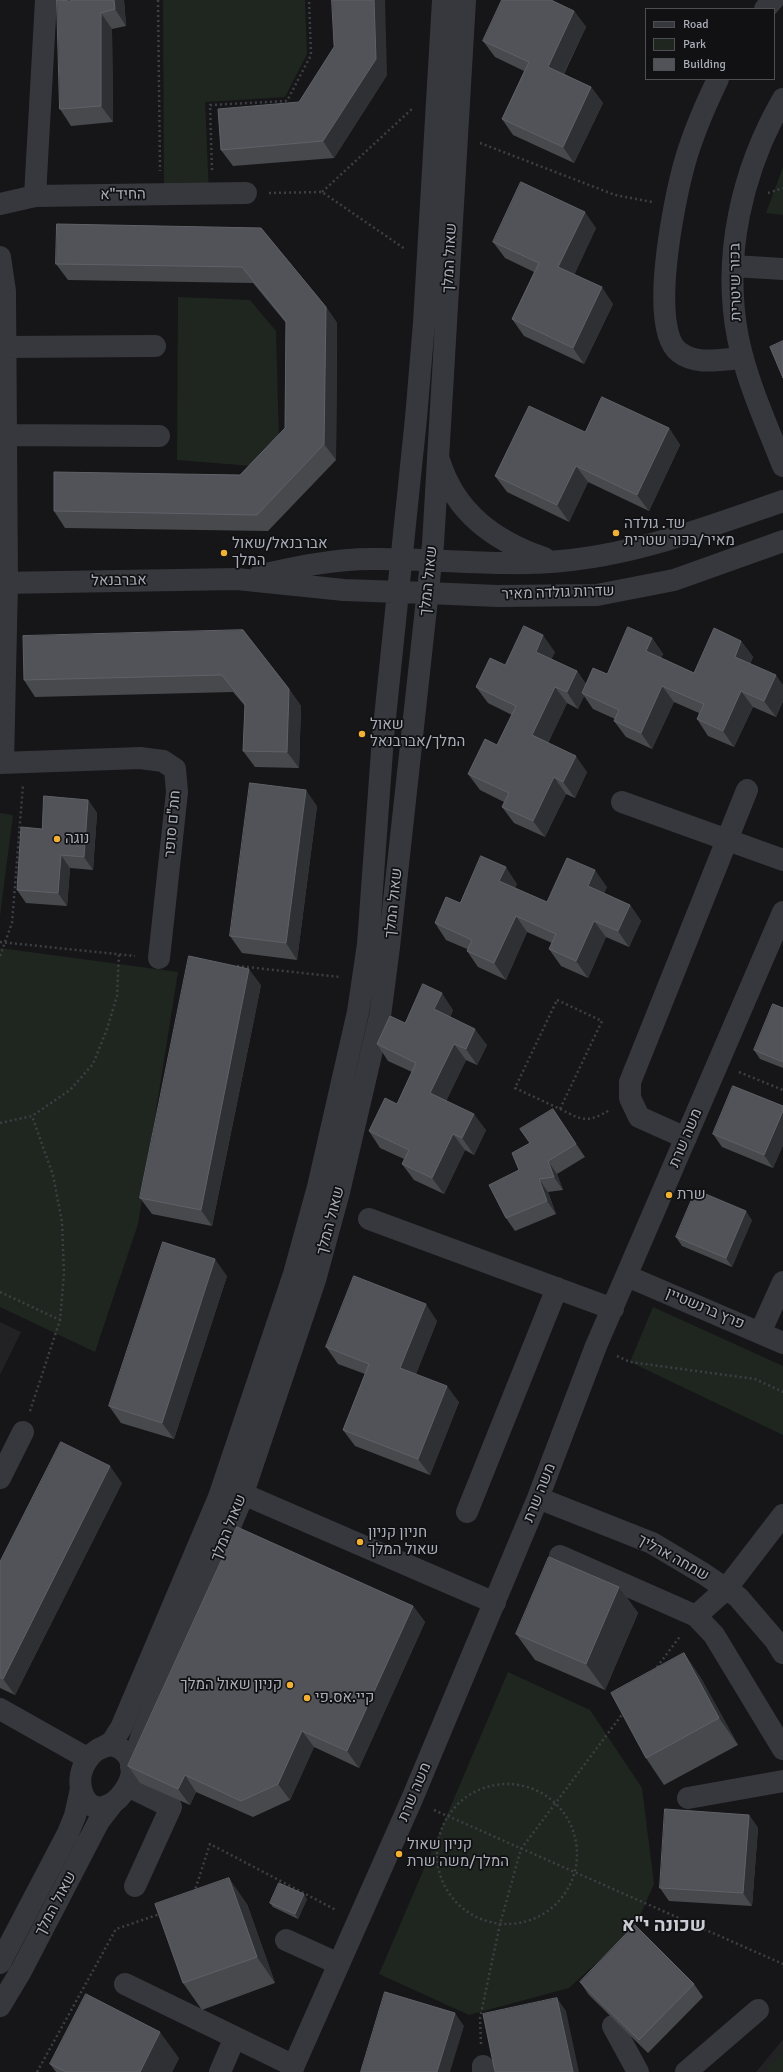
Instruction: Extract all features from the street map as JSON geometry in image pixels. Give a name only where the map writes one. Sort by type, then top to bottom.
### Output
[{"type":"street","points":[[35,196],[46,0]]},
{"type":"street","name":"שאול המלך","points":[[105,1746],[112,1742],[121,1728],[219,1497],[294,1274],[318,1187],[357,1019],[368,944],[383,737],[416,418],[443,0]]},
{"type":"street","name":"שאול המלך","points":[[129,1777],[142,1735],[243,1494],[315,1280],[339,1192],[378,1023],[389,947],[431,561],[465,0]]},
{"type":"street","points":[[766,8],[773,0]]},
{"type":"street","points":[[718,80],[703,110],[683,168],[668,234],[664,306],[667,333],[678,352],[701,361],[743,358]]},
{"type":"street","name":"בכור שיטרית","points":[[783,99],[771,120],[741,201],[734,248],[734,299],[738,338],[748,375],[783,466]]},
{"type":"street","name":"החיד\"א","points":[[0,204],[35,196],[246,193]]},
{"type":"street","points":[[0,257],[5,291],[6,347],[4,583]]},
{"type":"street","points":[[734,266],[783,269]]},
{"type":"street","points":[[6,347],[155,346]]},
{"type":"street","points":[[6,435],[159,436]]},
{"type":"street","points":[[438,457],[442,470],[456,497],[474,518],[493,535],[523,550],[555,561]]},
{"type":"street","points":[[431,561],[517,563],[555,561],[616,553],[704,529],[783,501]]},
{"type":"street","name":"שדרות גולדה מאיר","points":[[398,592],[497,596],[597,595],[674,580],[783,541]]},
{"type":"street","name":"אברבנאל","points":[[237,579],[315,564],[369,559],[431,561]]},
{"type":"street","name":"אברבנאל","points":[[4,583],[237,579],[344,590],[398,592]]},
{"type":"street","name":"חת\"ם סופר","points":[[4,583],[1,763],[140,758],[163,761],[175,769],[177,792],[159,958]]},
{"type":"street","points":[[686,1138],[639,1117],[630,1098],[630,1082],[747,790]]},
{"type":"street","points":[[622,802],[783,860]]},
{"type":"street","name":"משה שרת","points":[[293,2069],[412,1799],[538,1498],[596,1346],[783,912]]},
{"type":"street","points":[[369,1219],[613,1309]]},
{"type":"street","name":"פרץ ברנשטיין","points":[[627,1276],[783,1343]]},
{"type":"street","points":[[760,1333],[783,1282]]},
{"type":"street","points":[[467,1512],[557,1288]]},
{"type":"street","points":[[0,1478],[23,1432]]},
{"type":"street","points":[[243,1494],[495,1603]]},
{"type":"street","name":"שמחה ארליך","points":[[538,1498],[652,1543],[726,1589],[738,1597],[775,1640],[783,1653]]},
{"type":"street","points":[[696,1616],[726,1589],[783,1515]]},
{"type":"street","points":[[560,1556],[696,1616],[714,1635],[783,1749]]},
{"type":"street","points":[[0,1709],[87,1758]]},
{"type":"street","points":[[112,1745],[122,1749],[126,1753],[129,1777],[122,1796],[114,1803],[102,1806],[92,1805],[87,1801],[81,1789],[82,1772],[87,1758],[92,1752],[105,1746],[112,1745]]},
{"type":"street","points":[[129,1777],[171,1807],[135,1886]]},
{"type":"street","points":[[688,1798],[783,1781]]},
{"type":"street","name":"שאול המלך","points":[[0,1964],[68,1833],[75,1816],[81,1789]]},
{"type":"street","name":"שאול המלך","points":[[0,2006],[21,1971],[99,1821],[114,1803]]},
{"type":"street","points":[[286,1940],[339,1964]]},
{"type":"street","points":[[125,1984],[236,2038],[293,2069]]},
{"type":"street","points":[[686,2072],[758,2010]]},
{"type":"street","points":[[613,2026],[638,2072]]},
{"type":"street","points":[[220,2072],[236,2038]]},
{"type":"path","points":[[158,0],[160,194]]},
{"type":"path","points":[[213,193],[210,105],[288,101],[311,55],[309,0]]},
{"type":"path","points":[[322,192],[438,85]]},
{"type":"path","points":[[457,134],[614,195],[674,207]]},
{"type":"path","points":[[246,193],[322,192],[427,264]]},
{"type":"path","points":[[0,956],[12,923],[25,762]]},
{"type":"path","points":[[0,1123],[32,1116],[70,1090],[93,1064],[107,1029],[117,996],[119,954]]},
{"type":"path","points":[[560,1109],[602,1021],[557,1000],[515,1088],[580,1119],[595,1118],[630,1098]]},
{"type":"path","points":[[718,1063],[783,1090]]},
{"type":"path","points":[[23,1432],[60,1320],[64,1273],[62,1222],[53,1175],[32,1116]]},
{"type":"path","points":[[0,1292],[60,1320]]},
{"type":"path","points":[[596,1346],[630,1362],[755,1379],[783,1392]]},
{"type":"path","points":[[654,1672],[696,1616]]},
{"type":"path","points":[[483,2069],[480,2018],[500,1924],[521,1848],[626,1709]]},
{"type":"path","points":[[511,1783],[535,1788],[556,1802],[572,1824],[578,1848],[576,1872],[560,1900],[541,1916],[517,1924],[500,1924],[476,1918],[449,1895],[438,1873],[438,1839],[447,1816],[459,1801],[480,1788],[511,1783]]},
{"type":"path","points":[[412,1799],[447,1816],[783,1964]]},
{"type":"path","points":[[193,1896],[210,1844],[358,1922]]},
{"type":"path","points":[[37,2072],[116,1929],[160,1914]]},
{"type":"shaded area","points":[[0,1322],[21,1332],[0,1375]]},
{"type":"shaded area","points":[[783,2039],[783,2072],[756,2072],[780,2043]]},
{"type":"green space","points":[[163,0],[305,0],[307,54],[285,97],[205,102],[209,194],[164,194]]},
{"type":"green space","points":[[783,167],[783,215],[766,213]]},
{"type":"green space","points":[[178,297],[250,300],[276,331],[279,443],[252,466],[177,460]]},
{"type":"green space","points":[[0,813],[13,815],[0,916]]},
{"type":"green space","points":[[0,948],[178,972],[138,1224],[95,1352],[0,1307]]},
{"type":"green space","points":[[653,1307],[783,1366],[783,1435],[630,1362]]},
{"type":"green space","points":[[508,1672],[590,1710],[642,1788],[654,1884],[634,1929],[569,1988],[469,2015],[379,1974]]},
{"type":"green space","points":[[783,2051],[783,2072],[765,2072]]},
{"type":"building","points":[[57,0],[114,0],[115,9],[101,13],[101,106],[60,109]]},
{"type":"building","points":[[332,0],[374,0],[376,59],[323,141],[221,150],[218,109],[299,102],[334,47]]},
{"type":"building","points":[[502,0],[551,0],[574,11],[548,67],[591,87],[563,147],[502,119],[529,62],[483,41]]},
{"type":"building","points":[[521,182],[585,212],[558,267],[602,287],[573,348],[512,319],[539,263],[493,242]]},
{"type":"building","points":[[57,224],[261,228],[326,307],[324,444],[257,515],[54,511],[54,472],[240,475],[285,428],[286,321],[242,267],[56,264]]},
{"type":"building","points":[[783,341],[783,378],[770,347]]},
{"type":"building","points":[[602,397],[669,428],[637,495],[576,466],[557,505],[495,476],[529,406],[585,432]]},
{"type":"building","points":[[524,626],[543,635],[536,652],[577,671],[567,692],[555,687],[532,735],[576,756],[563,782],[554,777],[533,821],[502,807],[509,793],[468,774],[485,739],[497,745],[516,706],[476,687],[490,658],[505,665]]},
{"type":"building","points":[[628,627],[652,638],[646,651],[694,673],[714,628],[741,641],[735,657],[776,675],[764,701],[741,691],[723,731],[697,719],[704,704],[662,686],[641,733],[614,721],[619,710],[582,693],[593,668],[607,674]]},
{"type":"building","points":[[243,630],[289,689],[287,752],[243,751],[245,704],[222,675],[24,680],[23,636]]},
{"type":"building","points":[[250,783],[306,790],[286,943],[230,936]]},
{"type":"building","points":[[44,796],[88,800],[84,857],[61,855],[58,893],[17,890],[21,827],[42,829]]},
{"type":"building","points":[[481,856],[506,867],[499,881],[547,902],[567,858],[595,870],[588,886],[630,905],[618,931],[594,921],[576,961],[549,949],[556,934],[516,916],[494,963],[467,951],[472,940],[435,923],[446,897],[460,903]]},
{"type":"building","points":[[189,956],[249,969],[201,1210],[140,1198]]},
{"type":"building","points":[[423,984],[442,993],[434,1009],[475,1029],[466,1049],[454,1044],[430,1093],[474,1114],[462,1138],[453,1134],[432,1178],[402,1164],[409,1150],[369,1131],[385,1098],[397,1104],[416,1063],[377,1044],[390,1016],[405,1023]]},
{"type":"building","points":[[773,1004],[783,1008],[783,1062],[754,1050]]},
{"type":"building","points":[[733,1086],[783,1106],[783,1111],[764,1155],[713,1134]]},
{"type":"building","points":[[553,1109],[576,1144],[548,1161],[554,1177],[539,1179],[547,1201],[506,1218],[489,1185],[519,1170],[512,1153],[530,1143],[520,1129]]},
{"type":"building","points":[[696,1190],[746,1211],[726,1258],[676,1237]]},
{"type":"building","points":[[163,1242],[215,1259],[162,1423],[109,1406]]},
{"type":"building","points":[[354,1276],[426,1304],[400,1368],[447,1386],[418,1459],[343,1430],[369,1364],[326,1347]]},
{"type":"building","points":[[61,1442],[110,1466],[3,1679],[0,1677],[0,1562]]},
{"type":"building","name":"קניון שאול המלך","points":[[237,1527],[413,1606],[347,1751],[302,1731],[278,1784],[241,1801],[185,1775],[178,1789],[128,1766]]},
{"type":"building","points":[[549,1557],[619,1587],[586,1664],[516,1634]]},
{"type":"building","points":[[684,1653],[719,1718],[646,1758],[611,1693]]},
{"type":"building","points":[[665,1809],[749,1815],[743,1893],[660,1888]]},
{"type":"building","points":[[229,1878],[257,1957],[183,1983],[155,1904]]},
{"type":"building","points":[[279,1883],[304,1894],[295,1914],[270,1903]]},
{"type":"building","points":[[635,1925],[694,1984],[639,2040],[580,1982]]},
{"type":"building","points":[[385,1992],[455,2013],[437,2072],[361,2072]]},
{"type":"building","points":[[86,1994],[160,2032],[140,2072],[66,2072],[50,2064]]},
{"type":"building","points":[[557,1998],[573,2072],[495,2072],[483,2014]]},
{"type":"place","name":"שד. גולדה מאיר/בכור שטרית","points":[[616,533]]},
{"type":"place","name":"אברבנאל/שאול המלך","points":[[224,553]]},
{"type":"place","name":"שאול המלך/אברבנאל","points":[[362,734]]},
{"type":"place","name":"נוגה","points":[[57,839]]},
{"type":"place","name":"שרת","points":[[669,1195]]},
{"type":"place","name":"חניון קניון שאול המלך","points":[[360,1542]]},
{"type":"place","name":"קניון שאול המלך","points":[[290,1685]]},
{"type":"place","name":"קיי.אס.פי","points":[[307,1698]]},
{"type":"place","name":"קניון שאול המלך/משה שרת","points":[[399,1854]]},
{"type":"district","name":"שכונה י\"א","points":[[664,1926]]}]
